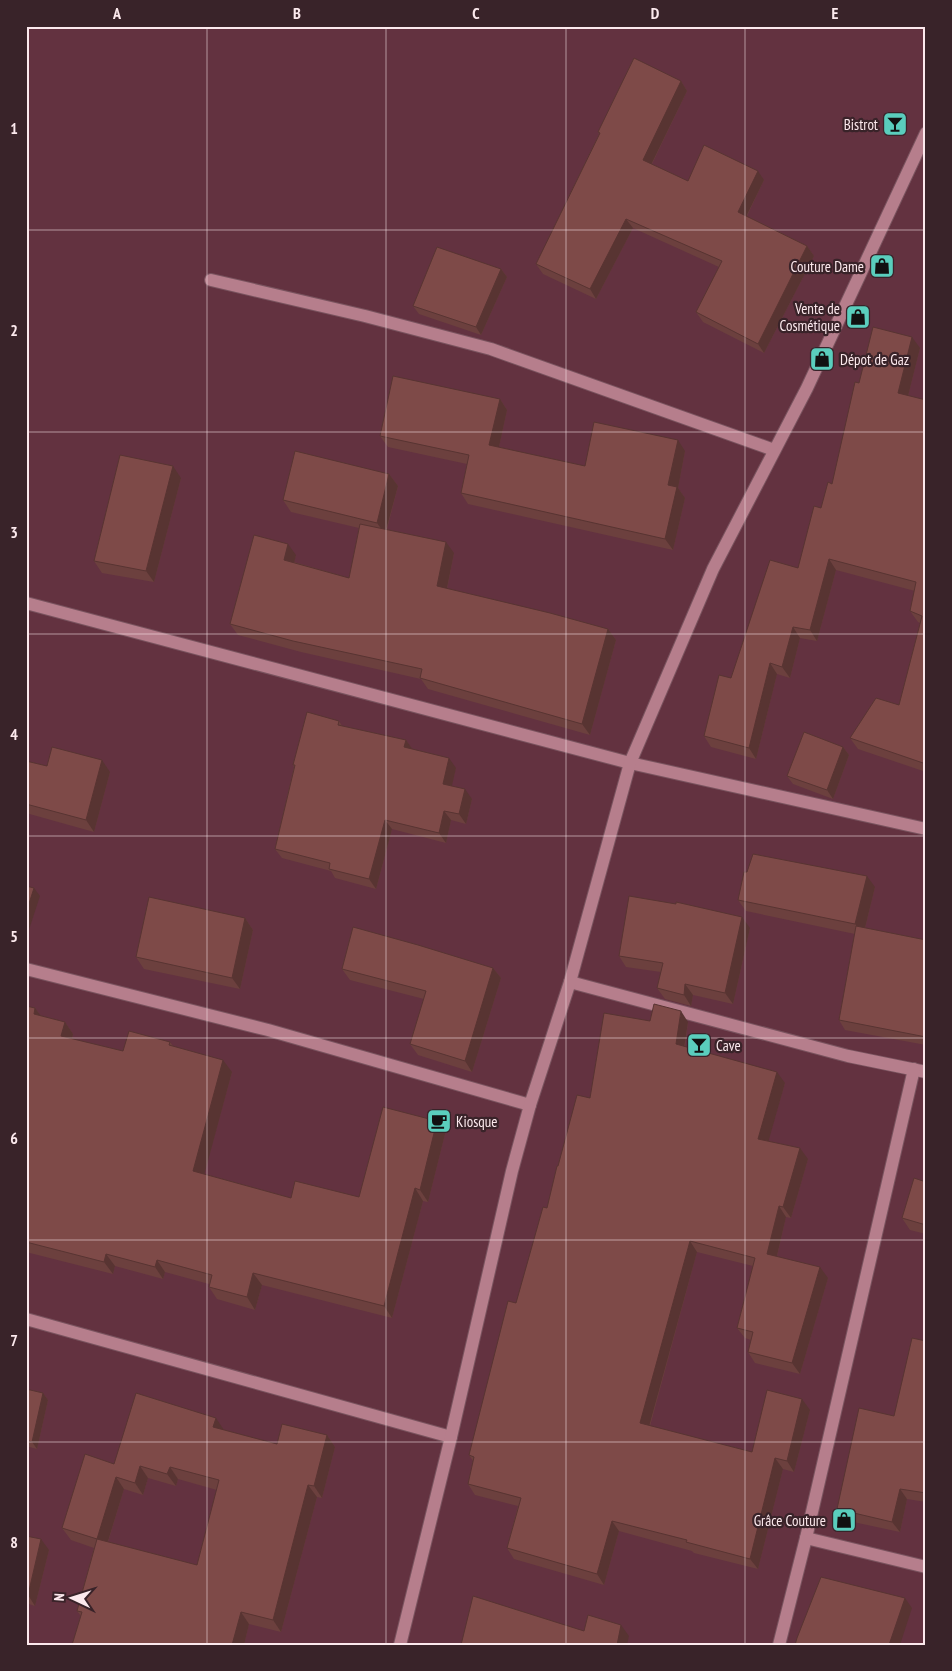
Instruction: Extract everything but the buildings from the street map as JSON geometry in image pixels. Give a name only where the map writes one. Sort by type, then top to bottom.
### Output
[{"type":"street","points":[[400,1645],[451,1437],[512,1171],[530,1105],[570,982],[630,763],[713,569],[807,388],[926,133]]},
{"type":"street","points":[[212,280],[365,316],[490,349],[774,450]]},
{"type":"street","points":[[26,603],[630,763],[926,829]]},
{"type":"street","points":[[26,969],[268,1030],[530,1105]]},
{"type":"street","points":[[570,982],[830,1051],[920,1070],[779,1645]]},
{"type":"street","points":[[26,1319],[451,1437]]},
{"type":"street","points":[[806,1538],[926,1568]]},
{"type":"place","name":"Bistrot","points":[[895,124]]},
{"type":"place","name":"Couture Dame","points":[[882,266]]},
{"type":"place","name":"Vente de Cosmétique","points":[[858,317]]},
{"type":"place","name":"Dépot de Gaz","points":[[822,359]]},
{"type":"place","name":"Cave","points":[[699,1045]]},
{"type":"place","name":"Kiosque","points":[[439,1121]]},
{"type":"place","name":"Grâce Couture","points":[[844,1520]]}]
